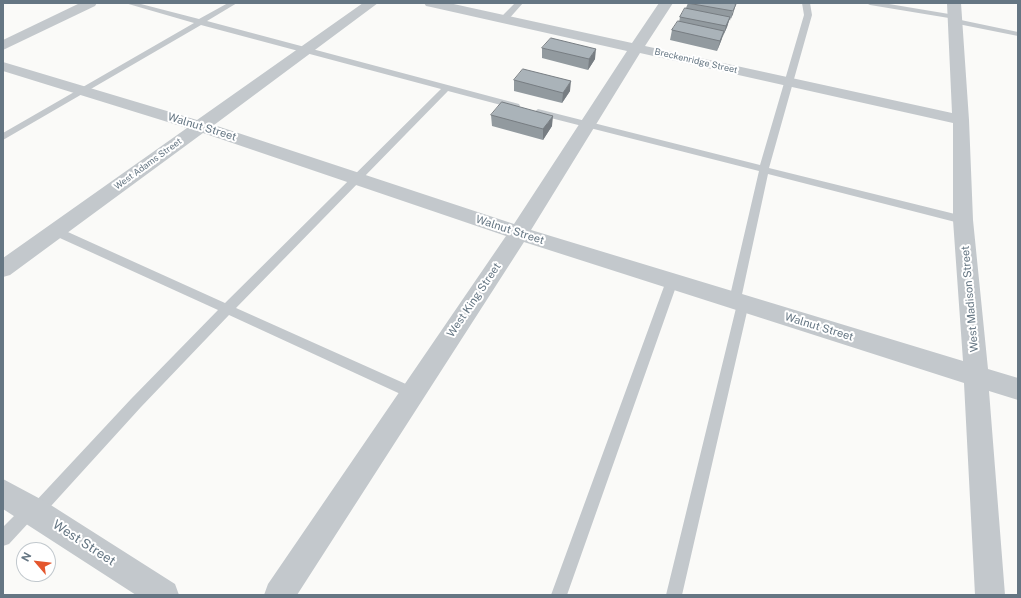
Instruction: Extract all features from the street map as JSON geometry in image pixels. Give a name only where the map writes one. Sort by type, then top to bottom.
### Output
[{"type":"street","points":[[3,46],[90,3]]},
{"type":"street","name":"West Adams Street","points":[[3,269],[305,49],[371,3]]},
{"type":"street","name":"Breckenridge Street","points":[[431,3],[961,120]]},
{"type":"street","name":"West King Street","points":[[279,595],[519,233],[666,3]]},
{"type":"street","name":"West Madison Street","points":[[955,14],[961,120],[963,220],[976,375],[990,595]]},
{"type":"street","name":"Walnut Street","points":[[3,66],[200,126],[519,233],[1018,389]]},
{"type":"street","name":"West Street","points":[[3,493],[34,511],[164,595]]},
{"type":"lane","points":[[129,3],[447,87],[587,126],[764,169],[963,220]]},
{"type":"lane","points":[[3,137],[233,3]]},
{"type":"lane","points":[[504,19],[519,3]]},
{"type":"lane","points":[[674,595],[739,302],[764,169],[808,15],[806,3]]},
{"type":"lane","points":[[870,3],[955,14],[1018,34]]},
{"type":"lane","points":[[3,538],[34,511],[228,310],[447,87]]},
{"type":"lane","points":[[54,231],[412,393]]},
{"type":"lane","points":[[559,595],[672,280]]},
{"type":"building","points":[[687,3],[736,4],[733,11]]},
{"type":"building","points":[[685,8],[730,17],[726,26],[680,17]]},
{"type":"building","points":[[678,21],[724,31],[720,41],[672,30]]},
{"type":"building","points":[[551,38],[596,49],[589,59],[542,48]]},
{"type":"building","points":[[523,69],[571,81],[563,93],[514,80]]},
{"type":"building","points":[[502,102],[553,116],[543,129],[491,115]]}]
